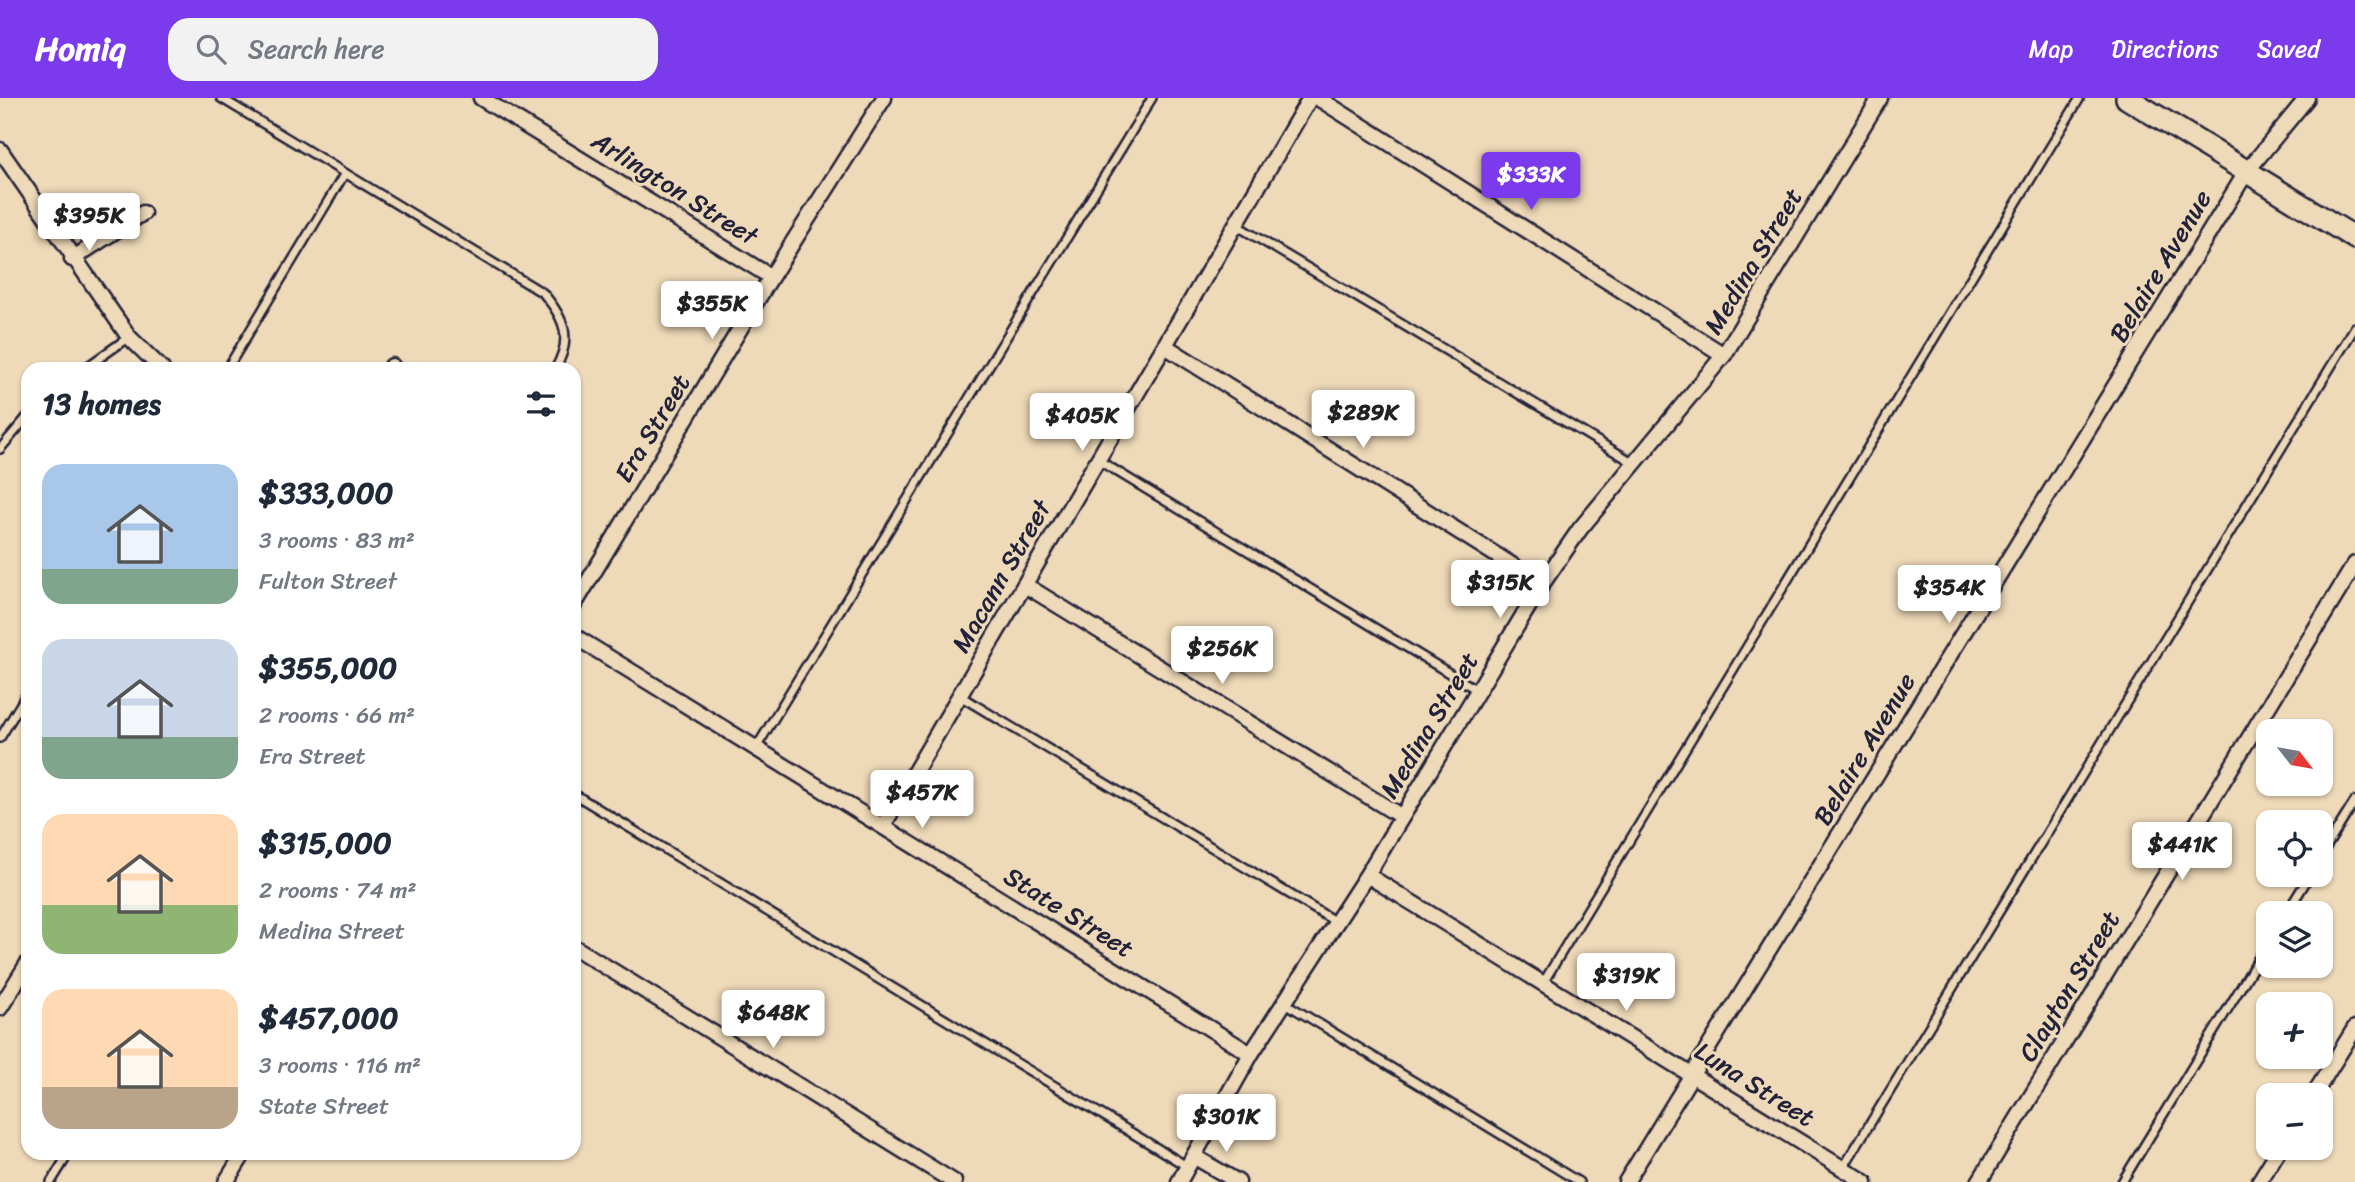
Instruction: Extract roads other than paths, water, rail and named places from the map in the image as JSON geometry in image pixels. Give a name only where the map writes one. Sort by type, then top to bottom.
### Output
[{"type":"main road","points":[[2127,98],[2355,238]]},
{"type":"street","name":"Arlington Street","points":[[481,98],[771,277]]},
{"type":"street","name":"Era Street","points":[[581,593],[771,277],[884,98]]},
{"type":"street","name":"Macann Street","points":[[883,826],[1310,98]]},
{"type":"street","points":[[1318,98],[1724,355]]},
{"type":"street","name":"Medina Street","points":[[1179,1182],[1251,1054],[1367,874],[1542,584],[1580,529],[1724,355],[1880,98]]},
{"type":"street","name":"Belaire Avenue","points":[[1626,1182],[2247,171],[2307,98]]},
{"type":"street","points":[[0,150],[72,259],[129,337],[155,362]]},
{"type":"street","points":[[72,259],[143,213]]},
{"type":"street","points":[[1165,346],[1542,584]]},
{"type":"street","name":"Clayton Street","points":[[1979,1182],[2355,564]]},
{"type":"street","points":[[1025,585],[1402,817]]},
{"type":"street","name":"State Street","points":[[581,640],[1251,1054]]},
{"type":"street","name":"Luna Street","points":[[1367,874],[1865,1182]]},
{"type":"street","points":[[581,951],[954,1182]]},
{"type":"street","points":[[0,1008],[21,974]]},
{"type":"street","points":[[2321,1083],[2355,1028]]},
{"type":"street","points":[[226,1182],[240,1160]]},
{"type":"street","points":[[2259,1182],[2273,1160]]},
{"type":"street","points":[[1192,1162],[1238,1182]]},
{"type":"lane","points":[[220,98],[543,293],[560,313],[567,335],[559,362]]},
{"type":"lane","points":[[756,748],[1152,98]]},
{"type":"lane","points":[[1543,983],[2080,98]]},
{"type":"lane","points":[[231,362],[345,173]]},
{"type":"lane","points":[[1236,225],[1634,463]]},
{"type":"lane","points":[[1843,1168],[2355,327]]},
{"type":"lane","points":[[93,362],[129,337]]},
{"type":"lane","points":[[0,449],[21,424]]},
{"type":"lane","points":[[1098,460],[1478,691]]},
{"type":"lane","points":[[960,696],[1336,922]]},
{"type":"lane","points":[[0,738],[21,704]]},
{"type":"lane","points":[[581,798],[1192,1162]]},
{"type":"lane","points":[[2333,836],[2355,801]]},
{"type":"lane","points":[[2122,1182],[2256,963]]},
{"type":"lane","points":[[1284,1002],[1579,1182]]},
{"type":"lane","points":[[51,1182],[65,1160]]}]
